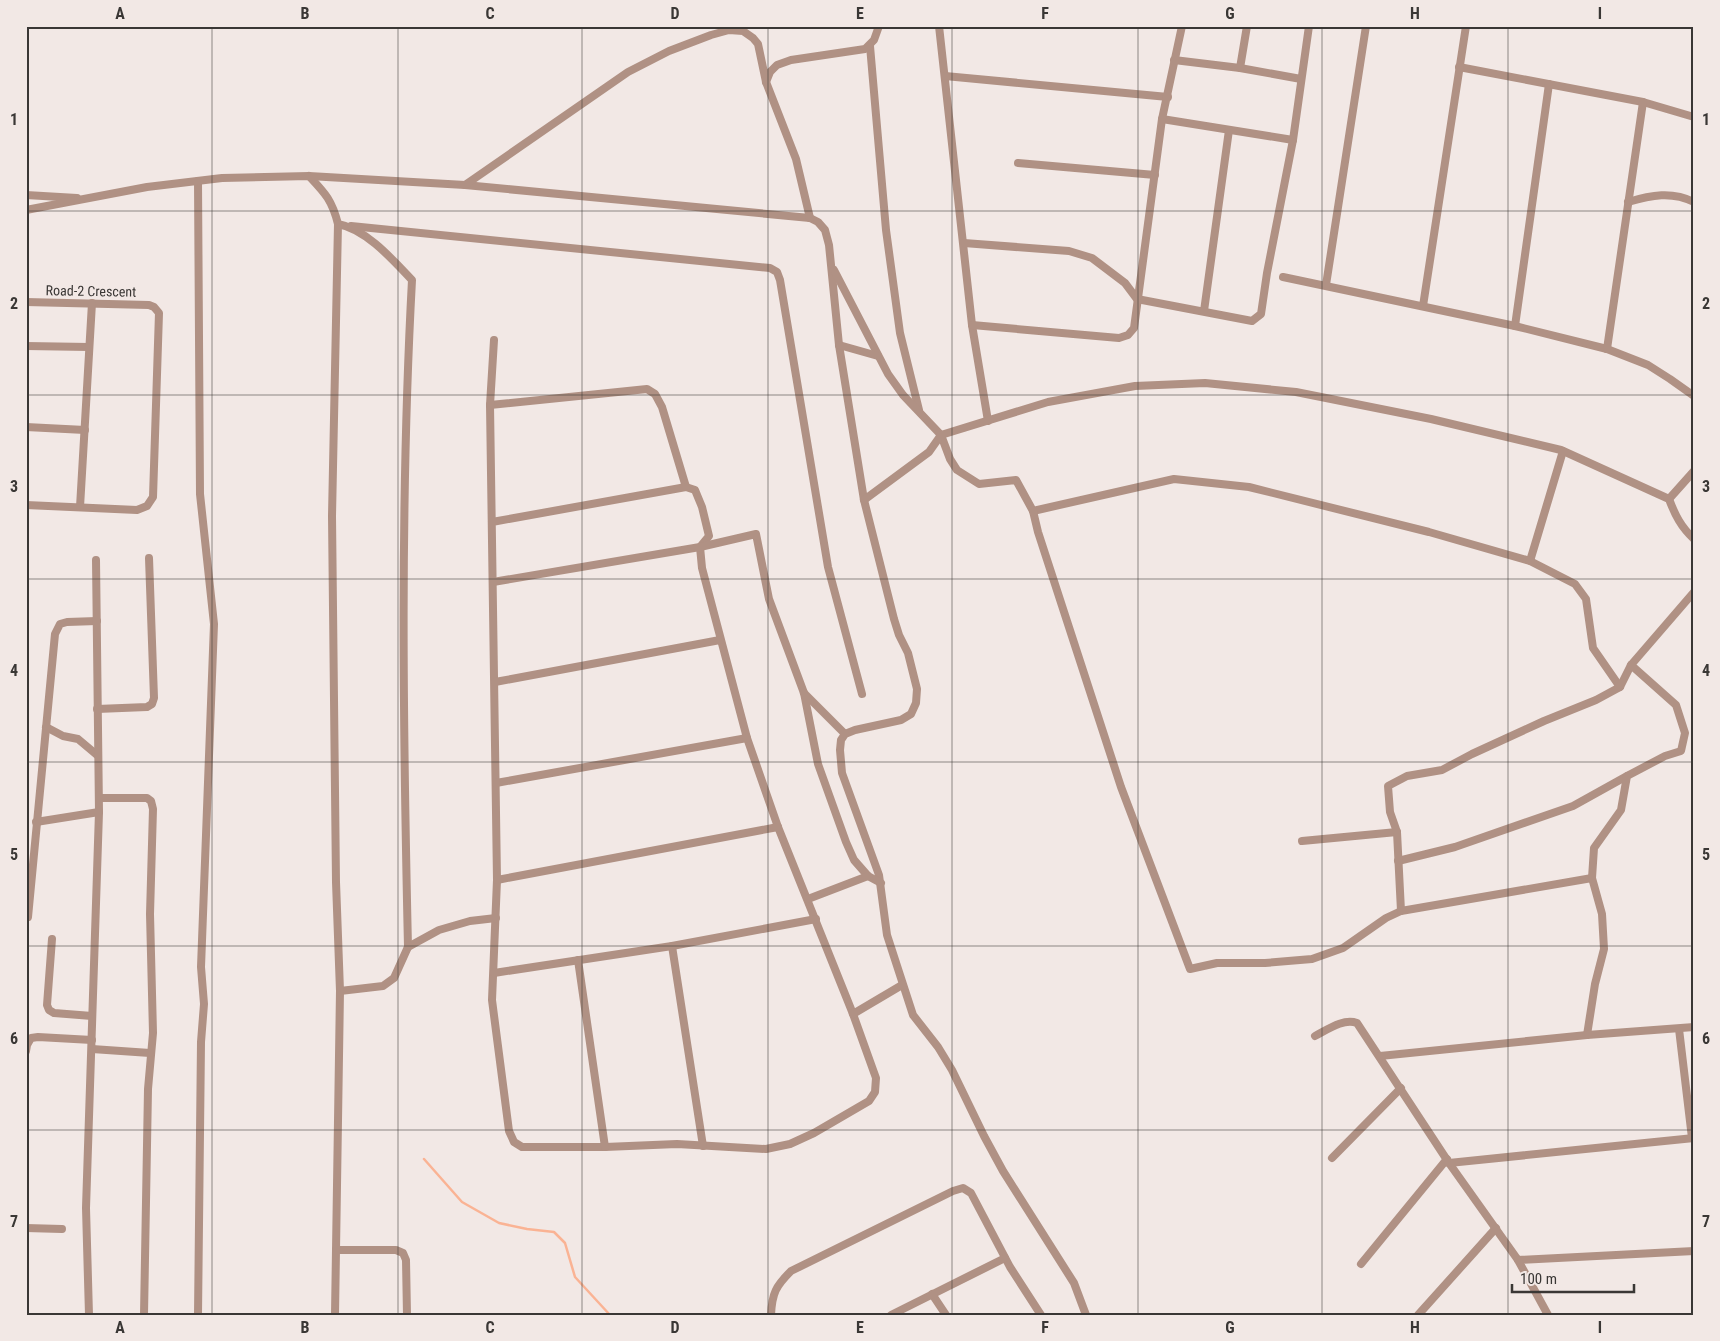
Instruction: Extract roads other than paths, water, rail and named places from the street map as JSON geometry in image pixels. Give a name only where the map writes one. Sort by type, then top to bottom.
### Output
[{"type":"street","points":[[766,82],[770,72],[777,66],[791,60],[856,51],[870,46],[879,26]]},
{"type":"street","points":[[939,26],[972,324],[988,421]]},
{"type":"street","points":[[972,324],[1119,338],[1128,335],[1134,328],[1162,120],[1182,26]]},
{"type":"street","points":[[1240,68],[1247,26]]},
{"type":"street","points":[[964,243],[1069,251],[1092,258],[1125,283],[1137,299],[1252,320],[1261,314],[1292,140],[1309,26]]},
{"type":"street","points":[[1326,285],[1366,26]]},
{"type":"street","points":[[1423,306],[1466,26]]},
{"type":"street","points":[[465,185],[628,72],[669,51],[711,35],[729,30],[743,31],[758,44],[766,82],[796,159],[810,218]]},
{"type":"street","points":[[870,46],[886,230],[900,333],[920,412]]},
{"type":"street","points":[[1174,60],[1240,68],[1302,79]]},
{"type":"street","points":[[1459,67],[1643,102],[1694,117]]},
{"type":"street","points":[[945,76],[1168,97]]},
{"type":"street","points":[[1515,326],[1549,84]]},
{"type":"street","points":[[1606,349],[1643,102]]},
{"type":"street","points":[[1162,120],[1292,140]]},
{"type":"street","points":[[1204,311],[1229,130]]},
{"type":"street","points":[[1018,163],[1155,175]]},
{"type":"street","points":[[309,176],[328,196],[334,207],[338,224],[332,525],[336,882],[340,991],[335,1315]]},
{"type":"street","points":[[26,210],[147,187],[222,178],[309,176],[465,185],[810,218],[818,222],[824,230],[829,245],[838,345],[864,500],[894,619],[908,653],[917,689],[916,703],[911,714],[901,720],[845,734],[841,740],[840,750],[842,773],[881,883],[884,921],[902,985],[913,1015],[952,1070],[1003,1171],[1074,1283],[1086,1315]]},
{"type":"street","points":[[198,181],[200,494],[214,624],[201,967],[204,1004],[201,1042],[198,1315]]},
{"type":"street","points":[[26,195],[89,198]]},
{"type":"street","points":[[1628,202],[1648,196],[1668,195],[1694,202]]},
{"type":"street","points":[[338,224],[770,268],[777,272],[780,280],[828,567],[862,694]]},
{"type":"street","points":[[340,991],[383,986],[394,978],[408,947],[403,600],[406,386],[412,280],[385,252],[349,226]]},
{"type":"street","points":[[832,266],[878,356],[903,395],[941,434],[950,459],[957,470],[979,484],[1016,480],[1033,511],[1041,542],[1121,787],[1190,969],[1217,963],[1265,963],[1312,959],[1343,948],[1379,922],[1401,912],[1592,878]]},
{"type":"street","points":[[1283,277],[1515,326],[1606,349],[1648,366],[1694,396]]},
{"type":"street","name":"Road-2 Crescent","points":[[26,302],[149,305],[154,307],[159,313],[153,497],[147,506],[137,510],[80,507]]},
{"type":"street","points":[[26,505],[80,507],[92,304]]},
{"type":"street","points":[[492,522],[686,487],[695,490],[702,507],[709,536],[700,547],[702,568],[747,738],[778,828],[816,919],[876,1078],[875,1092],[869,1101],[814,1133],[790,1144],[766,1149],[676,1144],[606,1148],[522,1147],[514,1142],[509,1131],[492,1000],[497,880],[490,405],[494,340]]},
{"type":"street","points":[[838,345],[878,356]]},
{"type":"street","points":[[26,346],[90,347]]},
{"type":"street","points":[[864,500],[929,452],[941,434],[1048,402],[1135,386],[1205,383],[1296,392],[1431,420],[1563,451],[1669,500],[1683,529],[1694,539]]},
{"type":"street","points":[[490,405],[647,389],[655,394],[662,407],[686,487]]},
{"type":"street","points":[[26,427],[85,430]]},
{"type":"street","points":[[1530,561],[1563,451]]},
{"type":"street","points":[[1669,500],[1694,471]]},
{"type":"street","points":[[1033,511],[1174,479],[1249,487],[1429,532],[1530,561],[1576,584],[1586,598],[1593,648],[1620,687]]},
{"type":"street","points":[[493,582],[700,547],[756,534],[769,599],[804,693],[818,764],[854,860],[868,876],[881,883]]},
{"type":"street","points":[[97,709],[147,707],[152,704],[154,698],[149,558]]},
{"type":"street","points":[[89,1315],[86,1208],[99,812],[96,560]]},
{"type":"street","points":[[1401,912],[1397,832],[1390,812],[1388,786],[1407,776],[1442,770],[1472,754],[1596,700],[1620,687],[1631,665],[1694,592]]},
{"type":"street","points":[[28,917],[56,629],[60,624],[67,622],[96,621]]},
{"type":"street","points":[[495,682],[720,640]]},
{"type":"street","points":[[1398,861],[1455,847],[1572,806],[1665,756],[1680,750],[1685,733],[1676,705],[1631,665]]},
{"type":"street","points":[[804,693],[845,734]]},
{"type":"street","points":[[46,727],[63,736],[78,739],[98,755]]},
{"type":"street","points":[[496,783],[747,738]]},
{"type":"street","points":[[1587,1034],[1595,984],[1604,950],[1602,914],[1592,878],[1594,848],[1621,810],[1627,776]]},
{"type":"street","points":[[99,798],[147,798],[151,801],[153,809],[150,914],[153,1033],[148,1089],[144,1315]]},
{"type":"street","points":[[36,822],[99,812]]},
{"type":"street","points":[[497,880],[778,828]]},
{"type":"street","points":[[1302,841],[1397,832]]},
{"type":"street","points":[[808,899],[868,876]]},
{"type":"street","points":[[408,947],[439,930],[470,921],[496,918]]},
{"type":"street","points":[[494,973],[672,946],[816,919]]},
{"type":"street","points":[[52,939],[47,1005],[49,1010],[54,1013],[92,1016]]},
{"type":"street","points":[[672,946],[703,1146]]},
{"type":"street","points":[[578,960],[606,1148]]},
{"type":"street","points":[[853,1014],[902,985]]},
{"type":"street","points":[[1315,1036],[1345,1022],[1357,1023],[1448,1161],[1518,1260],[1547,1314]]},
{"type":"street","points":[[1380,1056],[1587,1034],[1694,1027]]},
{"type":"street","points":[[1361,1264],[1448,1161],[1693,1138],[1679,1029]]},
{"type":"street","points":[[26,1051],[31,1038],[38,1036],[92,1040]]},
{"type":"street","points":[[92,1048],[150,1053]]},
{"type":"street","points":[[1332,1158],[1401,1088]]},
{"type":"street","points":[[771,1315],[772,1299],[779,1283],[791,1271],[963,1188],[971,1193],[1005,1258],[1041,1315]]},
{"type":"street","points":[[26,1228],[62,1229]]},
{"type":"street","points":[[1418,1315],[1496,1228]]},
{"type":"street","points":[[336,1250],[396,1250],[403,1253],[406,1260],[407,1315]]},
{"type":"street","points":[[1518,1260],[1694,1251]]},
{"type":"street","points":[[891,1315],[1005,1258]]},
{"type":"street","points":[[932,1294],[946,1315]]},
{"type":"waterway","points":[[424,1159],[462,1202],[499,1223],[554,1232],[565,1243],[575,1277],[610,1315]]}]
